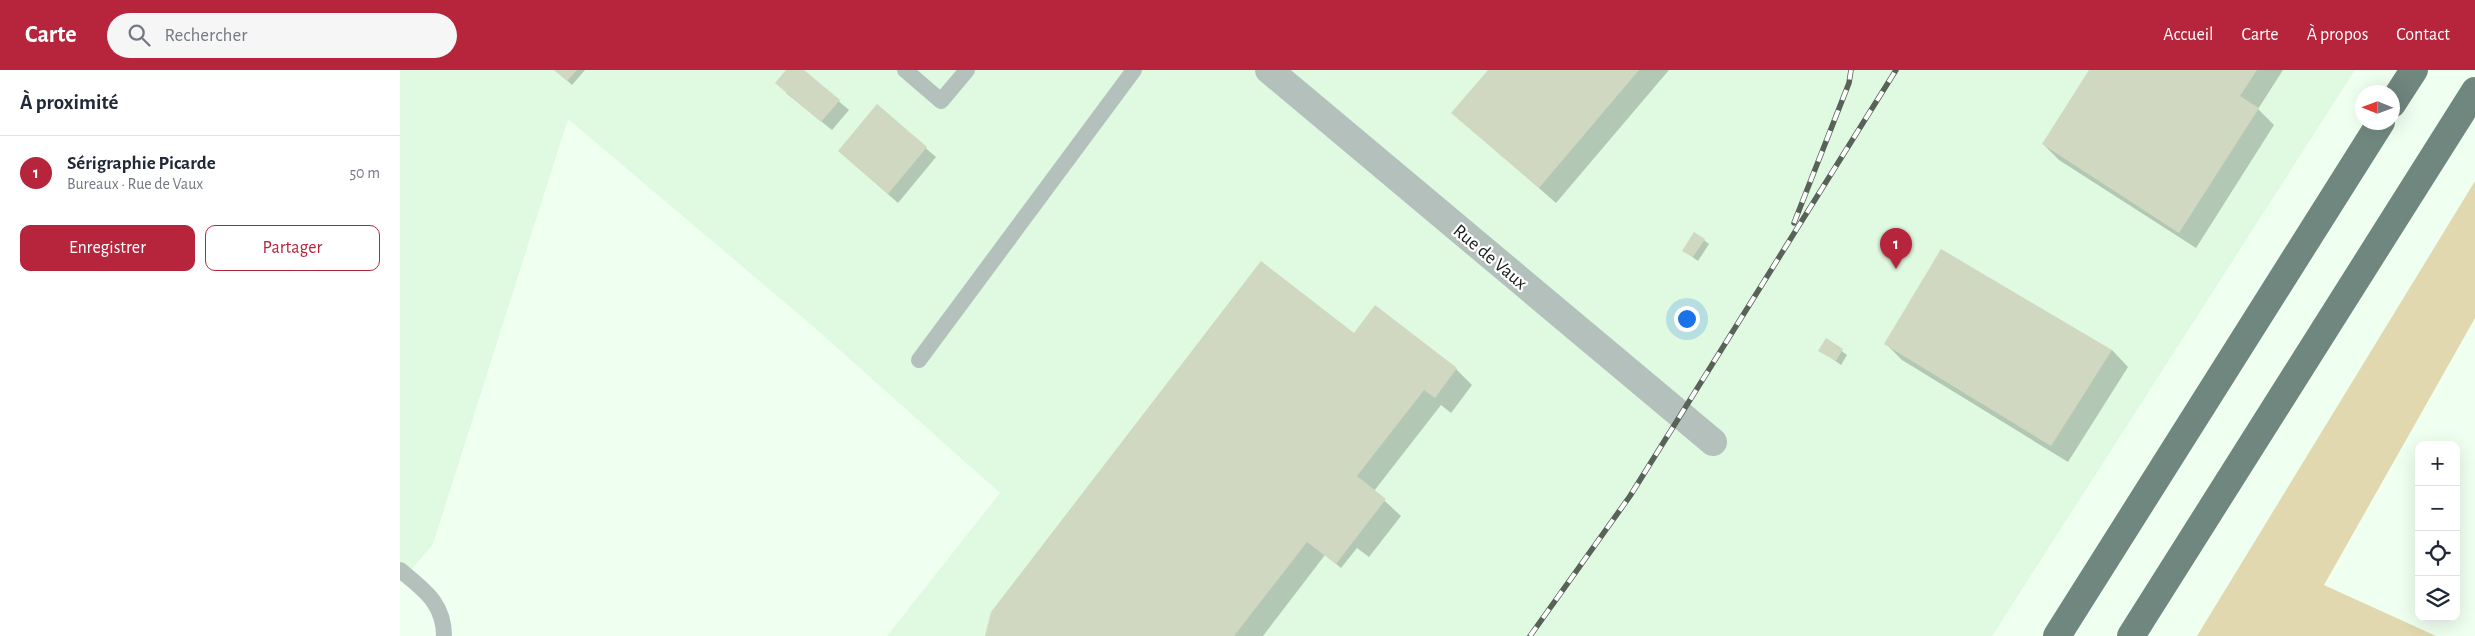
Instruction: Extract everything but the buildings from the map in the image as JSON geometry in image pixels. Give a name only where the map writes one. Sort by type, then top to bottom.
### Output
[{"type":"highway","points":[[2400,92],[2414,70]]},
{"type":"highway","points":[[2131,636],[2475,91]]},
{"type":"highway","points":[[2057,636],[2376,130]]},
{"type":"street","name":"Rue de Vaux","points":[[1269,70],[1714,442]]},
{"type":"lane","points":[[905,70],[941,101],[967,70]]},
{"type":"lane","points":[[919,360],[1134,70]]},
{"type":"lane","points":[[400,570],[428,594],[444,620],[444,636]]},
{"type":"shaded area","points":[[400,70],[2355,70],[1992,636],[887,636],[1000,493],[815,328],[568,119],[433,544],[400,583]]},
{"type":"shaded area","points":[[2475,181],[2475,318],[2324,585],[2436,636],[2197,636]]},
{"type":"railway","points":[[1794,223],[1849,83],[1851,70]]},
{"type":"railway","points":[[1530,636],[1630,496],[1896,70]]},
{"type":"place","name":"Sérigraphie Picarde","points":[[1896,269]]}]
